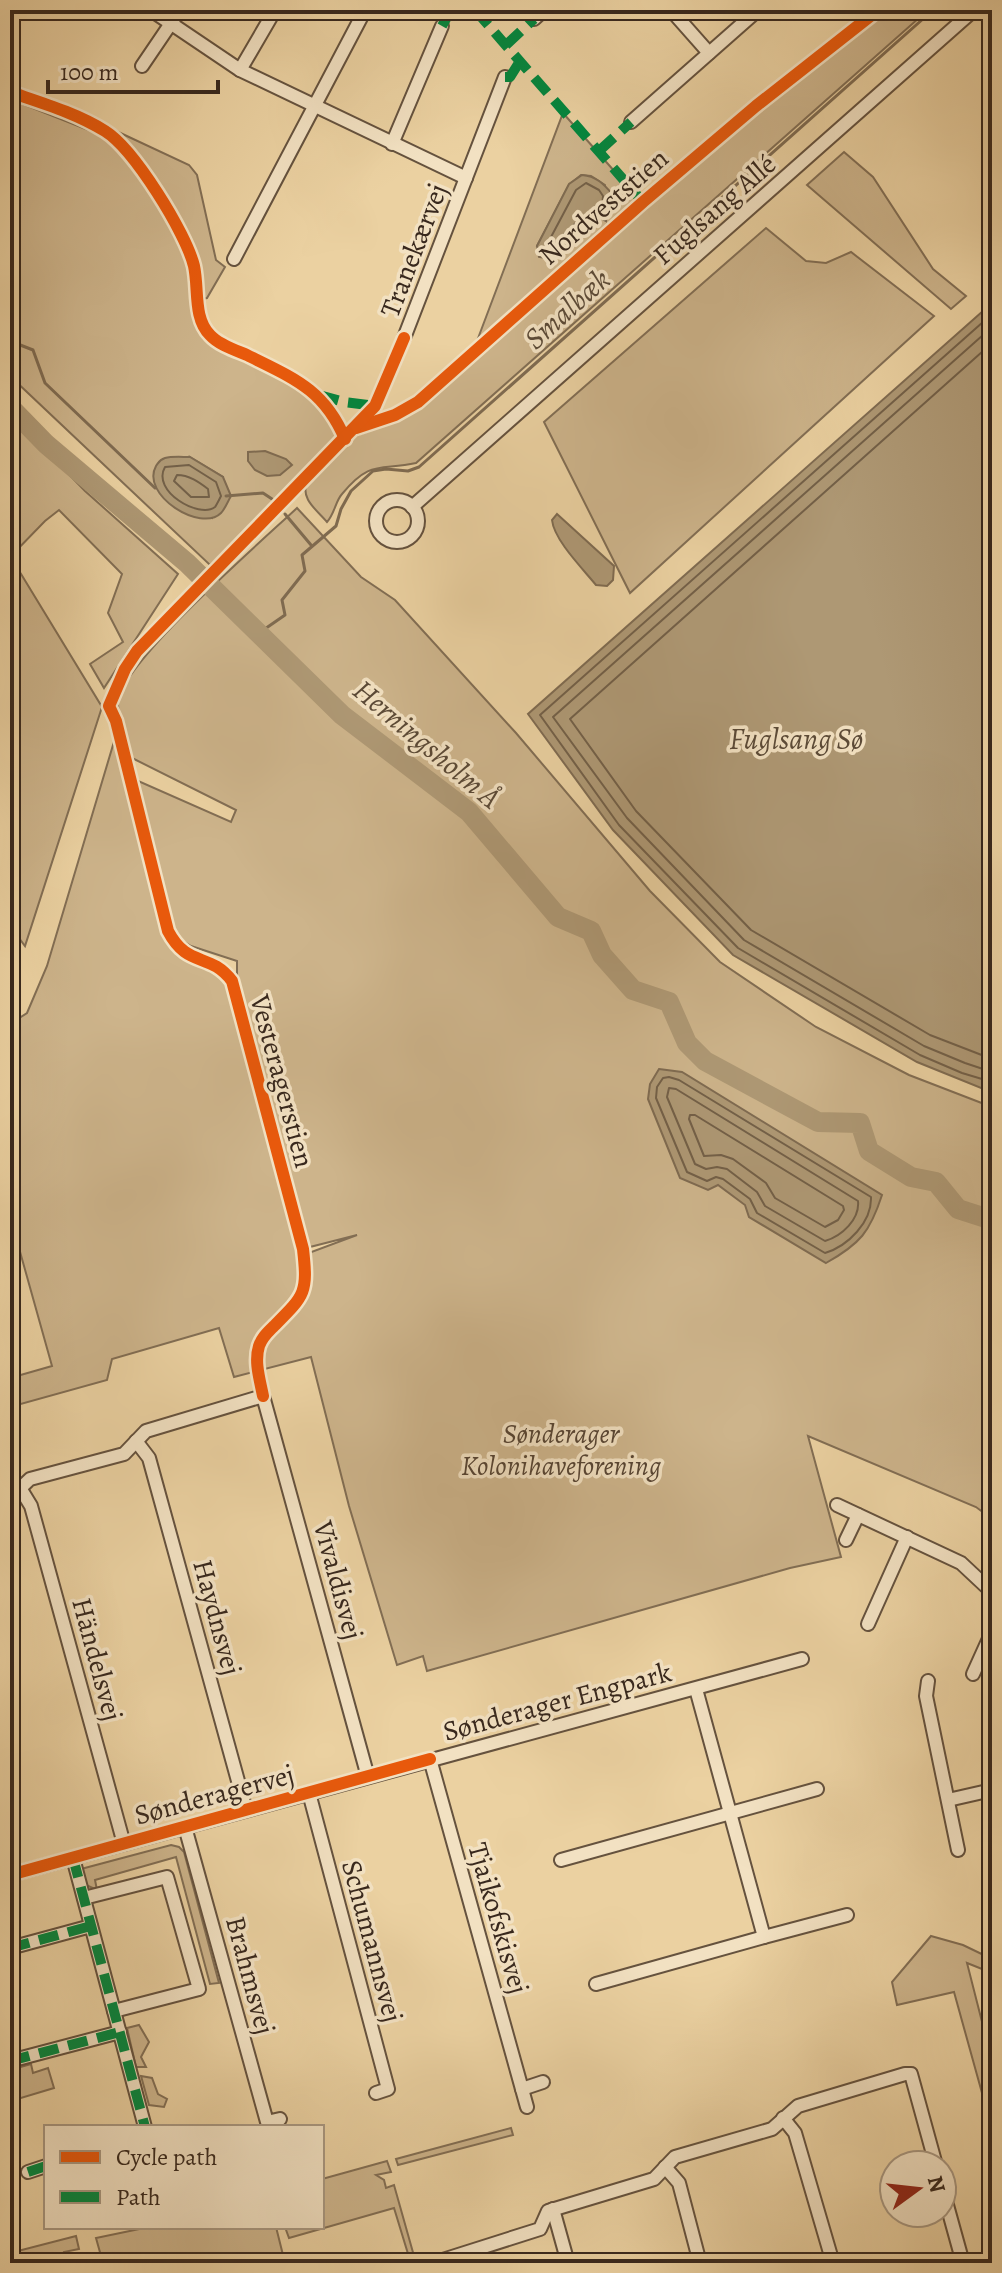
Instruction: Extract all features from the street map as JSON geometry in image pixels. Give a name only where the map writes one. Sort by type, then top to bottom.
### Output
[{"type":"street","name":"Tranekærvej","points":[[151,10],[240,70],[466,178]]},
{"type":"street","points":[[142,66],[180,10]]},
{"type":"street","points":[[240,70],[275,10]]},
{"type":"street","points":[[234,259],[365,10]]},
{"type":"street","points":[[671,10],[709,53]]},
{"type":"street","points":[[631,122],[758,10]]},
{"type":"street","name":"Fuglsang Allé","points":[[412,507],[974,10]]},
{"type":"street","points":[[392,144],[442,26]]},
{"type":"street","name":"Tranekærvej","points":[[404,338],[505,77]]},
{"type":"street","name":"Vivaldisvej","points":[[136,1441],[146,1431],[263,1396],[368,1777]]},
{"type":"street","points":[[10,1498],[30,1479],[124,1454],[136,1441]]},
{"type":"street","name":"Haydnsvej","points":[[136,1441],[149,1458],[246,1810]]},
{"type":"street","name":"Händelsvej","points":[[20,1488],[31,1506],[124,1844]]},
{"type":"street","points":[[837,1505],[961,1563],[992,1592]]},
{"type":"street","points":[[846,1540],[858,1515]]},
{"type":"street","points":[[868,1624],[907,1537]]},
{"type":"street","points":[[973,1674],[992,1632]]},
{"type":"street","name":"Sønderager Engpark","points":[[430,1759],[802,1659]]},
{"type":"street","points":[[928,1681],[926,1696],[958,1850]]},
{"type":"street","name":"Sønderager Engpark","points":[[696,1689],[764,1937]]},
{"type":"street","name":"Sønderagervej","points":[[10,1875],[430,1759]]},
{"type":"street","name":"Tjaikofskisvej","points":[[430,1759],[527,2107]]},
{"type":"street","points":[[561,1860],[817,1789]]},
{"type":"street","points":[[948,1800],[992,1790]]},
{"type":"street","name":"Schumannsvej","points":[[309,1793],[388,2089],[376,2093]]},
{"type":"street","name":"Brahmsvej","points":[[185,1827],[267,2122],[280,2119]]},
{"type":"street","points":[[73,1858],[144,2125]]},
{"type":"street","points":[[84,1898],[167,1877],[199,1989],[114,2011]]},
{"type":"street","points":[[596,1984],[847,1915]]},
{"type":"street","points":[[10,1948],[91,1926]]},
{"type":"street","points":[[10,2061],[120,2032]]},
{"type":"street","points":[[433,2263],[540,2229],[548,2211],[654,2179],[675,2157],[772,2129],[798,2106],[911,2074],[932,2149]]},
{"type":"street","points":[[522,2089],[543,2082]]},
{"type":"street","points":[[783,2118],[795,2133],[833,2263]]},
{"type":"street","points":[[28,2172],[44,2167]]},
{"type":"street","points":[[665,2167],[679,2183],[700,2263]]},
{"type":"street","points":[[553,2209],[568,2263]]},
{"type":"street","points":[[954,2229],[963,2263]]},
{"type":"green space","points":[[883,10],[928,10],[416,463],[376,468],[361,476],[340,497],[327,522],[314,509],[306,494],[307,482],[352,437],[405,417],[423,405],[761,108]]},
{"type":"green space","points":[[10,99],[101,135],[114,144],[172,223],[189,266],[198,322],[210,341],[258,365],[319,402],[337,435],[313,468],[210,565],[10,376]],"holes":[[[190,457],[223,477],[212,518],[201,516]]]},
{"type":"green space","points":[[563,113],[638,198],[477,341]],"holes":[[[581,175],[591,176],[605,185],[606,221],[599,217],[587,223],[551,259],[537,246],[569,185]]]},
{"type":"green space","points":[[114,130],[189,165],[197,175],[216,260],[225,267],[207,298],[202,299],[195,251],[186,229],[160,188]]},
{"type":"green space","points":[[844,152],[873,177],[933,269],[966,296],[951,309],[807,185]]},
{"type":"green space","points":[[766,228],[806,261],[826,263],[851,252],[934,316],[630,593],[544,422]]},
{"type":"green space","points":[[10,413],[85,491],[178,574],[104,688],[90,664],[123,642],[108,613],[122,574],[59,510],[10,557]]},
{"type":"green space","name":"Sønderager Kolonihaveforening","points":[[297,508],[361,577],[395,600],[516,733],[650,891],[720,962],[816,1027],[909,1075],[992,1107],[992,1519],[976,1507],[808,1436],[841,1557],[790,1568],[427,1671],[423,1656],[397,1665],[349,1506],[311,1357],[234,1377],[219,1328],[112,1359],[107,1380],[10,1407],[10,1378],[52,1366],[10,1216],[10,1024],[27,1013],[47,966],[116,735],[170,944],[185,956],[217,969],[231,984],[301,1256],[357,1235],[306,1248],[237,976],[237,961],[191,946],[176,937],[136,780],[231,822],[236,810],[130,757],[118,708],[125,684],[167,632]]},
{"type":"green space","points":[[18,569],[102,707],[25,946],[10,926],[10,575]]},
{"type":"green space","points":[[171,1845],[184,1852],[219,1983],[210,1984],[176,1857],[95,1880],[97,1890],[86,1885],[81,1869]]},
{"type":"green space","points":[[931,1936],[963,1945],[992,1959],[992,1973],[967,1963],[992,2061],[992,2129],[954,1992],[897,2005],[892,1982]]},
{"type":"green space","points":[[139,2025],[149,2042],[141,2057],[146,2067],[136,2067],[127,2028]]},
{"type":"green space","points":[[31,2064],[33,2073],[48,2068],[54,2088],[11,2101],[10,2070]]},
{"type":"green space","points":[[141,2076],[152,2078],[158,2094],[167,2099],[164,2107],[149,2105]]},
{"type":"green space","points":[[511,2128],[513,2135],[398,2165],[396,2159]]},
{"type":"green space","points":[[387,2161],[391,2172],[376,2175],[384,2180],[386,2188],[394,2185],[414,2256],[409,2257],[394,2208],[324,2228],[324,2178]]},
{"type":"green space","points":[[139,2229],[276,2229],[285,2263],[103,2263],[96,2238]]},
{"type":"green space","points":[[286,2229],[320,2229],[289,2238]]},
{"type":"green space","points":[[76,2236],[79,2249],[64,2252],[66,2263],[10,2263],[10,2253]]},
{"type":"water","points":[[582,175],[599,181],[613,195],[606,221],[599,217],[587,223],[551,259],[539,257],[537,246],[569,184]]},
{"type":"water","name":"Fuglsang Sø","points":[[992,303],[992,1089],[986,1090],[917,1062],[733,955],[613,830],[528,714]]},
{"type":"water","points":[[265,451],[286,459],[292,465],[280,475],[267,476],[255,470],[248,461],[248,452]]},
{"type":"water","points":[[190,457],[223,477],[231,496],[221,513],[212,518],[187,515],[175,508],[164,499],[153,477],[160,460]]},
{"type":"water","points":[[557,514],[614,566],[613,580],[607,586],[596,585],[563,545],[552,520]]},
{"type":"water","points":[[659,1069],[682,1072],[882,1195],[873,1219],[862,1236],[826,1263],[749,1217],[745,1205],[718,1185],[708,1190],[680,1178],[648,1099],[650,1084]]},
{"type":"waterway","name":"Smalbæk","points":[[259,633],[285,615],[282,600],[305,571],[302,555],[336,526],[351,491],[373,471],[408,471],[419,467],[933,10]]},
{"type":"waterway","points":[[10,341],[33,350],[45,383],[155,488]]},
{"type":"waterway","name":"Herningsholm Å","points":[[10,407],[46,444],[187,563],[342,715],[469,812],[558,917],[591,931],[602,955],[633,990],[669,1002],[687,1043],[705,1061],[818,1122],[860,1123],[869,1151],[911,1177],[936,1182],[958,1209],[992,1220]]},
{"type":"waterway","points":[[226,496],[263,493],[272,499]]},
{"type":"waterway","points":[[285,514],[311,545]]},
{"type":"marked path","points":[[442,26],[451,10]]},
{"type":"marked path","points":[[475,10],[643,202]]},
{"type":"marked path","points":[[506,45],[534,19]]},
{"type":"marked path","points":[[505,77],[510,77],[520,61]]},
{"type":"marked path","points":[[599,151],[631,122]]},
{"type":"marked path","points":[[319,395],[375,406]]},
{"type":"marked path","points":[[73,1858],[144,2125]]},
{"type":"marked path","points":[[10,1948],[91,1926]]},
{"type":"marked path","points":[[10,2061],[120,2032]]},
{"type":"marked path","points":[[28,2172],[44,2167]]},
{"type":"cycle path","name":"Nordveststien","points":[[356,428],[395,415],[418,402],[643,202],[756,106],[878,10]]},
{"type":"cycle path","points":[[10,92],[82,119],[117,141],[144,173],[181,234],[194,266],[199,312],[205,328],[222,344],[305,387],[327,408],[345,439]]},
{"type":"cycle path","name":"Vesteragerstien","points":[[263,1396],[257,1365],[259,1346],[302,1292],[305,1275],[303,1249],[232,981],[215,966],[183,951],[168,931],[116,721],[109,706],[125,669],[137,651],[375,406],[404,338]]},
{"type":"cycle path","points":[[10,1875],[430,1759]]}]
